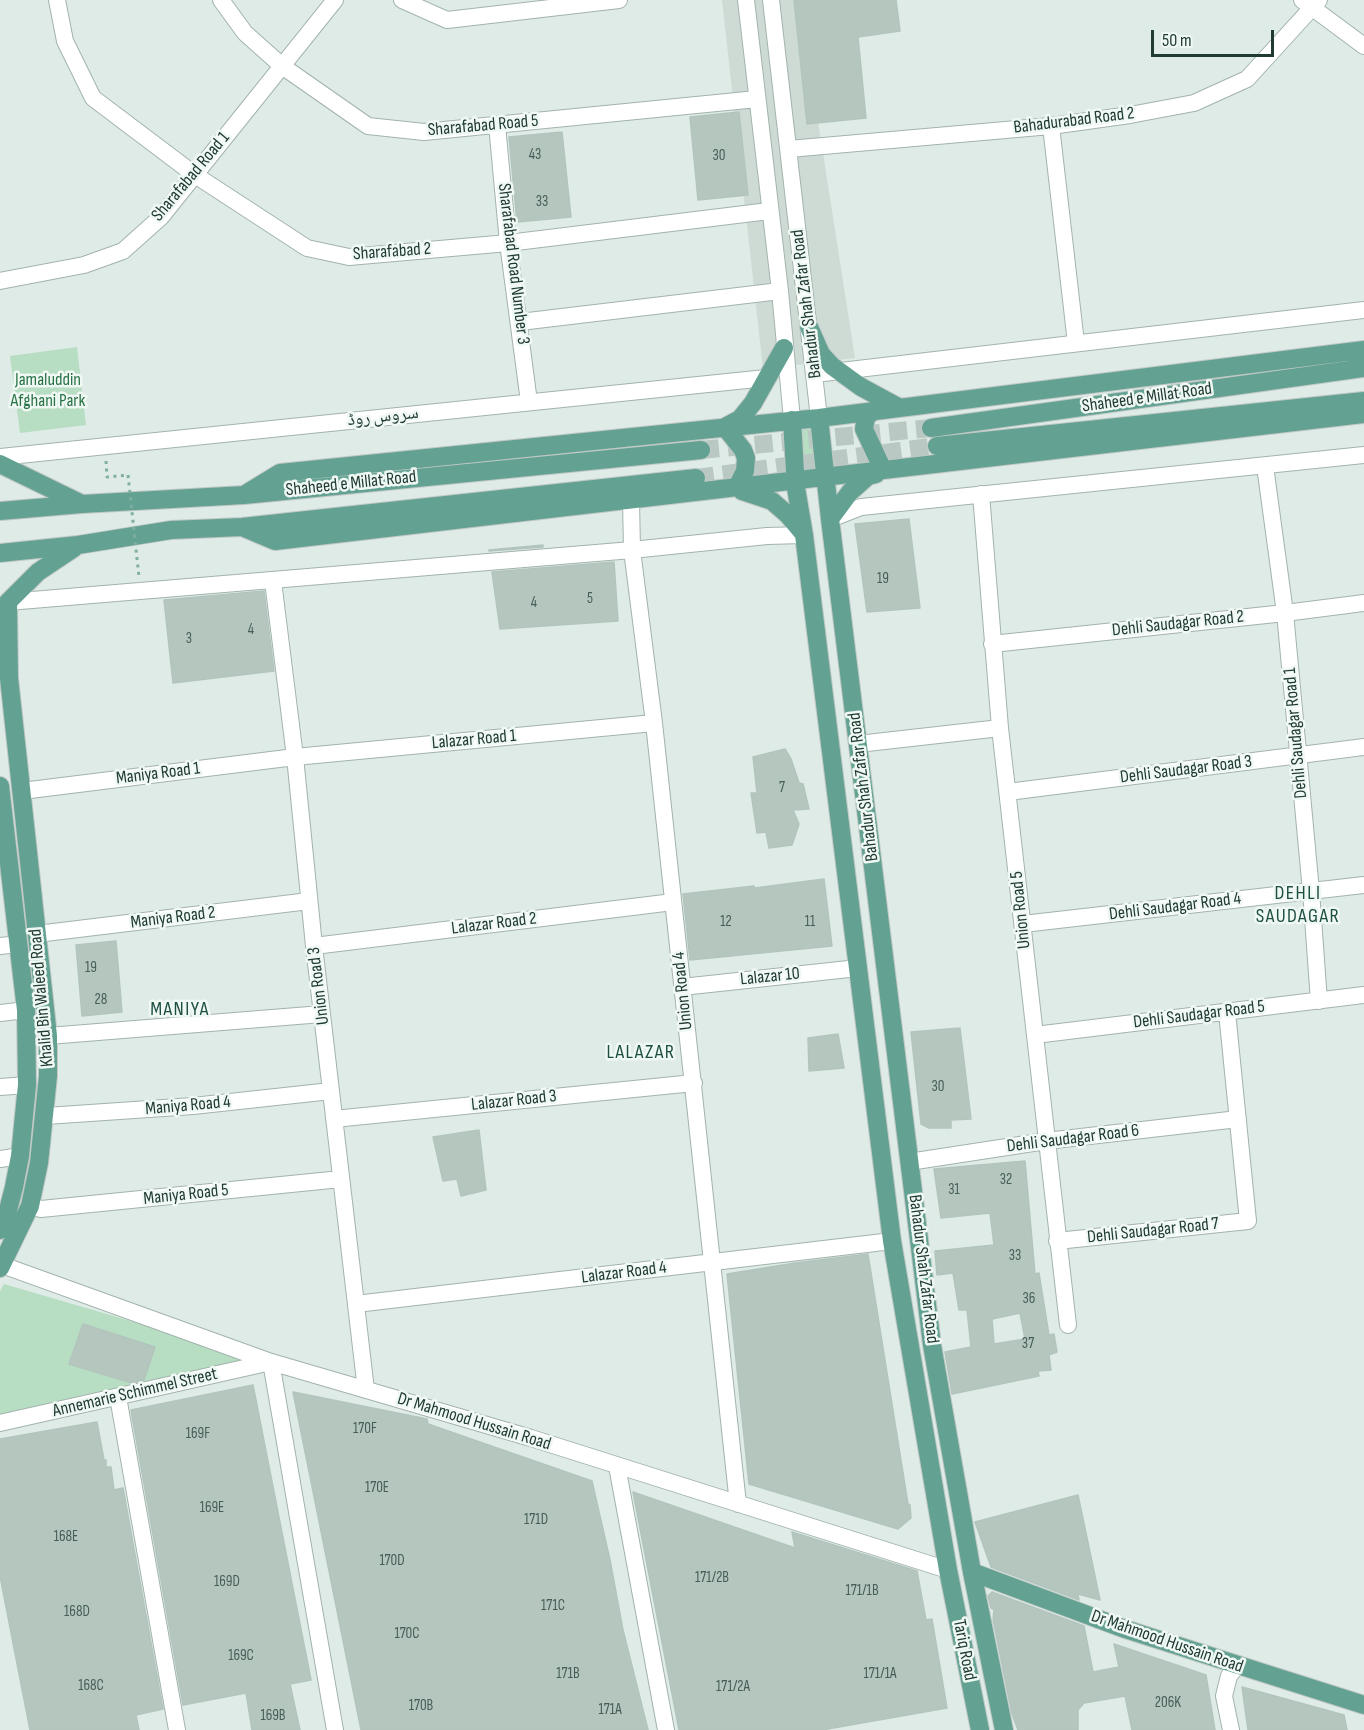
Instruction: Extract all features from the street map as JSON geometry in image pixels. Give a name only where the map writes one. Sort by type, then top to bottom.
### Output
[{"type":"main road","points":[[809,327],[821,354],[839,371],[884,401],[900,407]]},
{"type":"main road","points":[[725,427],[740,419],[753,403],[784,348]]},
{"type":"main road","points":[[244,495],[280,473],[819,418],[1364,350]]},
{"type":"main road","name":"Shaheed e Millat Road","points":[[931,428],[1364,368]]},
{"type":"main road","name":"Shaheed e Millat Road","points":[[937,446],[1364,401]]},
{"type":"main road","points":[[875,410],[866,417],[864,429],[887,470]]},
{"type":"main road","points":[[242,527],[275,541],[1364,414]]},
{"type":"main road","name":"Bahadur Shah Zafar Road","points":[[819,418],[932,1345],[972,1572]]},
{"type":"main road","name":"Bahadur Shah Zafar Road","points":[[792,420],[796,480],[892,1241],[948,1570]]},
{"type":"main road","points":[[725,427],[743,450],[746,458],[745,471],[735,488]]},
{"type":"main road","name":"Shaheed e Millat Road","points":[[0,511],[244,495],[700,450]]},
{"type":"main road","points":[[0,464],[82,504]]},
{"type":"main road","points":[[830,519],[850,492],[868,476],[887,470]]},
{"type":"main road","name":"Shaheed e Millat Road","points":[[0,553],[78,545],[171,530],[242,527],[696,478]]},
{"type":"main road","points":[[735,488],[772,501],[788,515],[804,535]]},
{"type":"main road","points":[[4,602],[38,572],[78,545]]},
{"type":"main road","name":"Khalid Bin Waleed Road","points":[[1,1267],[30,1206],[46,1116],[48,1076],[48,1036],[22,791],[5,679],[4,602]]},
{"type":"main road","name":"Khalid Bin Waleed Road","points":[[0,794],[9,945],[26,1010],[27,1085],[20,1156],[11,1197],[0,1230]]},
{"type":"main road","name":"Tariq Road","points":[[948,1570],[980,1730]]},
{"type":"main road","name":"Dr Mahmood Hussain Road","points":[[972,1572],[1125,1629],[1364,1705]]},
{"type":"main road","name":"Tariq Road","points":[[972,1572],[1004,1730]]},
{"type":"street","name":"Sharafabad 2","points":[[57,0],[65,41],[93,98],[195,175],[308,248],[349,257],[508,243],[769,211]]},
{"type":"street","name":"Sharafabad Road 5","points":[[221,0],[245,33],[282,66],[368,126],[424,132],[757,99]]},
{"type":"street","name":"Sharafabad Road 1","points":[[0,281],[84,265],[123,251],[161,217],[335,0]]},
{"type":"street","points":[[402,0],[447,20],[619,0]]},
{"type":"street","name":"Bahadur Shah Zafar Road","points":[[746,0],[780,291],[792,420]]},
{"type":"street","name":"Bahadur Shah Zafar Road","points":[[771,0],[819,418]]},
{"type":"street","points":[[1311,2],[1364,46]]},
{"type":"street","name":"Bahadurabad Road 2","points":[[789,149],[1051,126],[1194,103],[1247,79],[1311,2]]},
{"type":"street","name":"Sharafabad Road Number 3","points":[[497,125],[508,243],[529,402]]},
{"type":"street","points":[[1051,126],[1076,343]]},
{"type":"street","points":[[520,322],[780,291]]},
{"type":"street","points":[[815,374],[1364,310]]},
{"type":"street","name":"سروس روڈ","points":[[0,457],[766,378]]},
{"type":"street","points":[[830,519],[861,507],[1364,455]]},
{"type":"street","name":"Dehli Saudagar Road 1","points":[[1265,466],[1285,613],[1319,1001]]},
{"type":"street","name":"Union Road 5","points":[[981,494],[1000,728],[1068,1325]]},
{"type":"street","name":"Union Road 4","points":[[631,500],[632,550],[654,723],[738,1504]]},
{"type":"street","points":[[4,602],[632,550],[766,536],[804,535]]},
{"type":"street","name":"Union Road 3","points":[[273,581],[366,1390]]},
{"type":"street","name":"Dehli Saudagar Road 2","points":[[992,644],[1364,603]]},
{"type":"street","name":"Lalazar Road 1","points":[[295,757],[654,723]]},
{"type":"street","points":[[858,744],[1000,728]]},
{"type":"street","name":"Dehli Saudagar Road 3","points":[[1008,792],[1364,747]]},
{"type":"street","name":"Maniya Road 1","points":[[22,791],[295,757]]},
{"type":"street","name":"Dehli Saudagar Road 4","points":[[1023,924],[1364,885]]},
{"type":"street","name":"Maniya Road 2","points":[[36,934],[309,901]]},
{"type":"street","name":"Lalazar Road 2","points":[[314,946],[673,902]]},
{"type":"street","name":"Lalazar 10","points":[[682,987],[858,968]]},
{"type":"street","name":"Dehli Saudagar Road 5","points":[[1035,1035],[1364,995]]},
{"type":"street","points":[[0,1013],[26,1010]]},
{"type":"street","points":[[1227,1012],[1238,1119]]},
{"type":"street","points":[[48,1036],[322,1014]]},
{"type":"street","name":"Lalazar Road 3","points":[[334,1119],[694,1083]]},
{"type":"street","points":[[0,1087],[27,1085]]},
{"type":"street","name":"Maniya Road 4","points":[[46,1116],[193,1106],[331,1091]]},
{"type":"street","name":"Dehli Saudagar Road 6","points":[[909,1162],[1046,1141],[1238,1119]]},
{"type":"street","name":"Dehli Saudagar Road 7","points":[[1057,1241],[1248,1221],[1238,1119]]},
{"type":"street","points":[[0,1159],[20,1156]]},
{"type":"street","name":"Maniya Road 5","points":[[30,1206],[41,1209],[341,1179]]},
{"type":"street","name":"Lalazar Road 4","points":[[356,1304],[892,1241]]},
{"type":"street","name":"Dr Mahmood Hussain Road","points":[[1,1267],[271,1362],[617,1466],[948,1570]]},
{"type":"street","points":[[271,1362],[335,1730]]},
{"type":"street","name":"Annemarie Schimmel Street","points":[[0,1423],[271,1362]]},
{"type":"street","points":[[118,1397],[177,1730]]},
{"type":"street","points":[[617,1466],[666,1730]]},
{"type":"street","points":[[1231,1730],[1224,1696],[1229,1676],[1237,1666]]},
{"type":"path","points":[[104,446],[107,477],[128,475],[138,577]]},
{"type":"shaded area","points":[[722,0],[799,0],[855,358],[763,369]]},
{"type":"green space","name":"Jamaluddin Afghani Park","points":[[77,347],[86,425],[20,433],[10,356]]},
{"type":"green space","points":[[808,427],[813,427],[817,462],[800,460],[798,433]]},
{"type":"green space","points":[[4,1284],[271,1362],[0,1424],[0,1291]]},
{"type":"building","points":[[794,0],[896,0],[900,31],[858,37],[866,118],[807,124]]},
{"type":"building","points":[[739,112],[748,195],[698,200],[690,117]]},
{"type":"building","points":[[562,132],[571,217],[517,222],[509,137]]},
{"type":"building","points":[[909,519],[920,608],[867,612],[855,524]]},
{"type":"building","points":[[543,545],[543,547],[489,551],[489,550]]},
{"type":"building","points":[[614,562],[618,621],[500,629],[492,572]]},
{"type":"building","points":[[264,591],[274,671],[173,683],[164,600]]},
{"type":"building","points":[[785,749],[799,783],[803,784],[809,809],[793,810],[799,824],[792,845],[769,848],[766,832],[757,833],[751,793],[757,793],[753,757]]},
{"type":"building","points":[[824,879],[832,946],[690,960],[683,894]]},
{"type":"building","points":[[116,941],[122,1012],[82,1016],[76,945]]},
{"type":"building","points":[[960,1028],[971,1119],[951,1120],[951,1128],[929,1128],[921,1124],[911,1032]]},
{"type":"building","points":[[838,1034],[844,1068],[809,1071],[808,1038]]},
{"type":"building","points":[[479,1130],[486,1190],[461,1196],[457,1179],[443,1181],[433,1137]]},
{"type":"building","points":[[1025,1161],[1035,1274],[1039,1273],[1049,1335],[1054,1334],[1057,1352],[1049,1355],[1051,1370],[1038,1371],[1039,1376],[952,1394],[945,1352],[971,1347],[967,1310],[959,1310],[953,1273],[937,1275],[935,1251],[994,1245],[990,1213],[941,1218],[934,1169]],"holes":[[[1020,1313],[1025,1339],[994,1344],[992,1319]]]},
{"type":"building","points":[[868,1254],[908,1504],[910,1505],[911,1518],[898,1529],[749,1484],[727,1274]]},
{"type":"building","points":[[83,1324],[155,1347],[144,1380],[132,1383],[69,1364]]},
{"type":"building","points":[[253,1385],[311,1680],[290,1684],[300,1730],[252,1730],[246,1693],[183,1705],[131,1410]]},
{"type":"building","points":[[293,1392],[427,1419],[428,1424],[592,1481],[623,1630],[648,1730],[361,1730]]},
{"type":"building","points":[[97,1422],[106,1467],[111,1467],[114,1490],[123,1488],[163,1709],[136,1715],[139,1730],[30,1730],[0,1576],[0,1439]]},
{"type":"building","points":[[633,1492],[795,1548],[792,1532],[917,1571],[926,1620],[932,1619],[947,1708],[822,1730],[679,1730]]},
{"type":"building","points":[[1078,1495],[1100,1600],[1078,1594],[1079,1600],[991,1567],[975,1522]]},
{"type":"building","points":[[992,1592],[1084,1626],[1093,1672],[1119,1667],[1114,1644],[1206,1675],[1215,1730],[1132,1730],[1125,1696],[1084,1703],[1078,1710],[1078,1730],[1018,1730],[1012,1714],[993,1619],[994,1610],[991,1608],[988,1596]]},
{"type":"building","points":[[1242,1687],[1344,1715],[1347,1730],[1248,1730]]},
{"type":"tunnel","points":[[701,450],[931,428]]},
{"type":"tunnel","points":[[696,478],[937,446]]},
{"type":"district","name":"DEHLI SAUDAGAR","points":[[1298,906]]},
{"type":"district","name":"MANIYA","points":[[180,1010]]},
{"type":"district","name":"LALAZAR","points":[[641,1053]]}]
